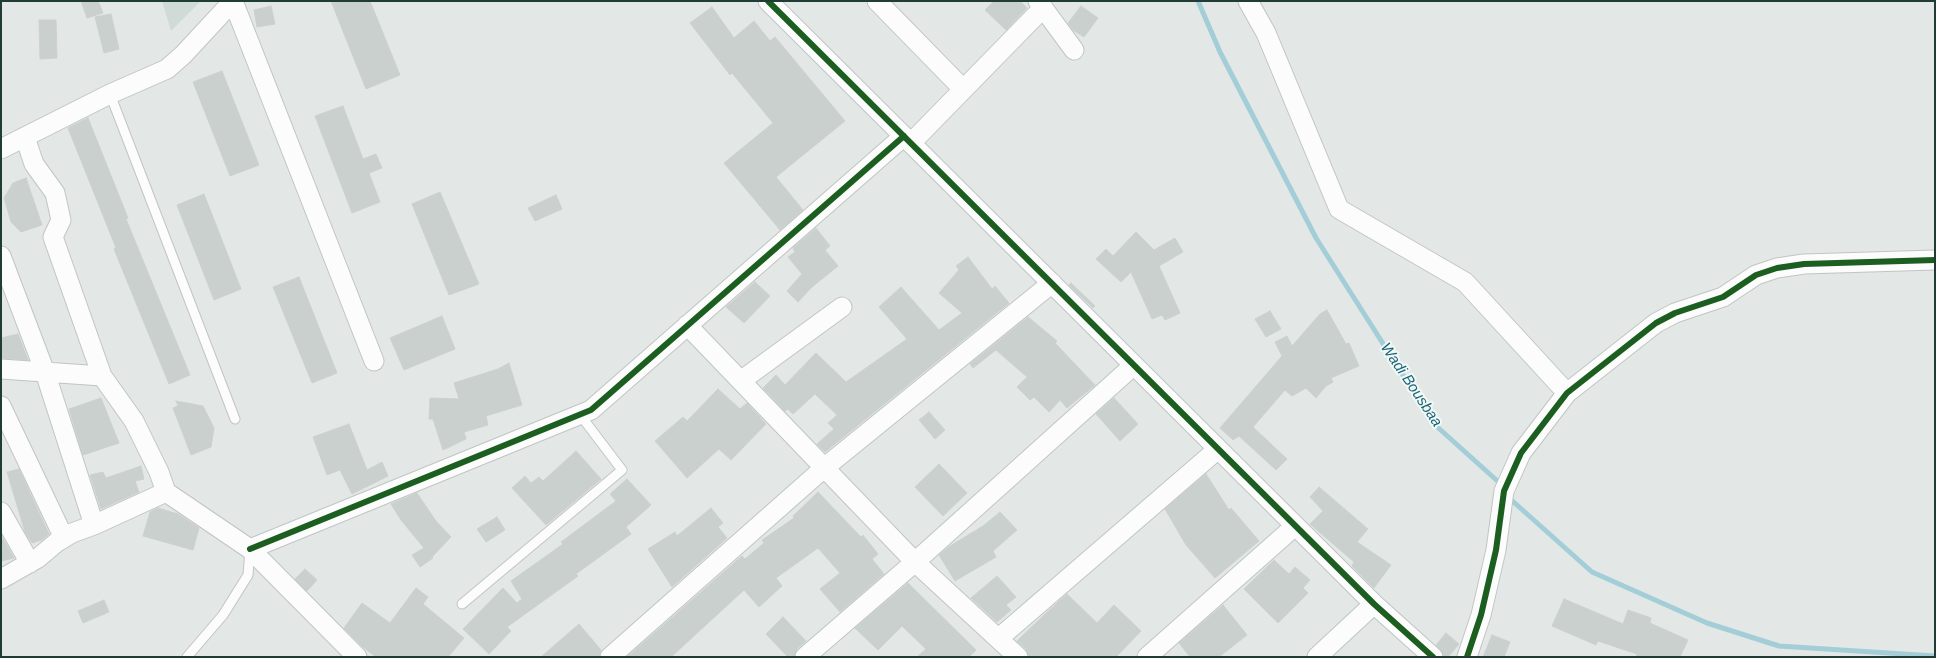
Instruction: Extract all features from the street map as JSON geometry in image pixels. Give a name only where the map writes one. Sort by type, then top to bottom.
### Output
[{"type":"street","points":[[1,149],[110,94],[167,69],[183,55],[233,1],[374,361]]},
{"type":"street","points":[[768,1],[1374,604],[1433,657]]},
{"type":"street","points":[[877,1],[963,89]]},
{"type":"street","points":[[1248,1],[1266,33],[1339,209],[1465,282],[1567,393]]},
{"type":"street","points":[[250,549],[580,416],[590,410],[687,325],[907,140],[963,89],[1040,5],[1074,50]]},
{"type":"street","points":[[25,137],[34,164],[55,193],[61,220],[53,237],[102,376],[134,421],[159,472],[166,492],[250,549],[357,657]]},
{"type":"street","points":[[1468,657],[1481,615],[1496,550],[1504,491],[1521,453],[1567,393],[1656,324],[1675,313],[1723,297],[1763,273],[1777,268],[1804,264],[1935,260]]},
{"type":"street","points":[[3,264],[45,372],[94,526]]},
{"type":"street","points":[[610,657],[824,468],[1052,282]]},
{"type":"street","points":[[742,380],[842,307]]},
{"type":"street","points":[[687,325],[742,380],[915,562],[1018,657]]},
{"type":"street","points":[[805,657],[915,562],[1134,365]]},
{"type":"street","points":[[1,369],[102,376]]},
{"type":"street","points":[[1,406],[64,538]]},
{"type":"street","points":[[999,638],[1218,449]]},
{"type":"street","points":[[1,579],[30,563],[64,538],[166,492]]},
{"type":"street","points":[[1,512],[30,563]]},
{"type":"street","points":[[1147,657],[1295,526]]},
{"type":"street","points":[[1317,657],[1374,604]]},
{"type":"lane","points":[[110,94],[235,419]]},
{"type":"lane","points":[[462,604],[622,470],[580,416]]},
{"type":"lane","points":[[188,657],[223,615],[248,575],[250,549]]},
{"type":"shaded area","points":[[162,1],[201,1],[171,31]]},
{"type":"building","points":[[81,1],[98,1],[103,13],[87,18]]},
{"type":"building","points":[[331,1],[370,1],[400,75],[366,89]]},
{"type":"building","points":[[994,1],[1020,1],[1027,8],[1006,30],[985,10]]},
{"type":"building","points":[[271,6],[275,24],[257,27],[254,10]]},
{"type":"building","points":[[1081,6],[1098,18],[1084,37],[1073,30],[1068,23]]},
{"type":"building","points":[[712,7],[734,38],[754,21],[770,41],[775,37],[845,121],[776,177],[803,210],[780,230],[724,163],[773,123],[732,73],[730,75],[690,23]]},
{"type":"building","points":[[111,14],[119,49],[104,53],[95,17]]},
{"type":"building","points":[[39,20],[56,20],[57,58],[40,59]]},
{"type":"building","points":[[222,71],[259,165],[230,176],[193,82]]},
{"type":"building","points":[[343,106],[363,159],[376,154],[382,168],[369,173],[380,202],[352,213],[315,116]]},
{"type":"building","points":[[88,118],[128,218],[126,219],[190,375],[169,384],[114,249],[116,248],[68,128]]},
{"type":"building","points":[[26,178],[42,225],[21,232],[11,222],[4,198],[13,183]]},
{"type":"building","points":[[440,192],[479,284],[449,295],[412,204]]},
{"type":"building","points":[[204,194],[241,289],[214,300],[177,205]]},
{"type":"building","points":[[556,195],[562,209],[535,221],[528,208]]},
{"type":"building","points":[[816,228],[830,246],[825,250],[838,266],[812,287],[798,302],[787,291],[802,274],[788,257],[795,252],[793,248]]},
{"type":"building","points":[[1136,232],[1154,250],[1175,238],[1183,252],[1159,266],[1180,313],[1165,320],[1162,315],[1152,319],[1131,272],[1121,282],[1096,259],[1106,249],[1113,256]]},
{"type":"building","points":[[968,257],[992,289],[995,286],[1009,303],[825,452],[817,444],[834,429],[828,423],[837,415],[815,394],[793,414],[788,409],[785,411],[763,388],[776,375],[785,385],[816,353],[846,382],[907,339],[879,307],[901,287],[939,330],[962,313],[939,293],[959,270],[956,266]]},
{"type":"building","points":[[299,277],[337,373],[312,383],[273,287]]},
{"type":"building","points":[[755,282],[770,296],[744,323],[726,307]]},
{"type":"building","points":[[1071,283],[1095,306],[1093,308],[1069,285]]},
{"type":"building","points":[[1327,310],[1346,344],[1349,343],[1359,366],[1331,378],[1333,382],[1326,386],[1316,398],[1306,388],[1292,396],[1285,390],[1253,427],[1287,459],[1276,470],[1239,436],[1233,440],[1220,428],[1282,356],[1275,342],[1287,336],[1292,346],[1320,314]]},
{"type":"building","points":[[1270,311],[1281,329],[1266,337],[1255,319]]},
{"type":"building","points":[[442,316],[455,349],[404,370],[390,338]]},
{"type":"building","points":[[1028,317],[1057,341],[1055,343],[1095,385],[1067,408],[1060,400],[1049,412],[1034,397],[1030,400],[1017,387],[1027,377],[996,350],[973,368],[970,364]]},
{"type":"building","points":[[18,334],[28,360],[1,358],[1,338]]},
{"type":"building","points":[[509,363],[522,405],[486,416],[488,425],[464,432],[466,439],[443,450],[433,419],[429,419],[430,398],[459,399],[454,383],[498,369]]},
{"type":"building","points":[[718,389],[740,409],[747,403],[766,424],[731,460],[719,449],[687,478],[655,441],[683,417],[687,421]]},
{"type":"building","points":[[101,398],[119,443],[83,455],[69,409]]},
{"type":"building","points":[[1114,398],[1138,424],[1120,441],[1096,414]]},
{"type":"building","points":[[176,401],[203,406],[214,428],[211,447],[191,455],[173,408],[178,406]]},
{"type":"building","points":[[929,412],[945,430],[935,439],[919,420]]},
{"type":"building","points":[[349,424],[367,470],[382,462],[388,476],[352,494],[340,470],[327,475],[313,437]]},
{"type":"building","points":[[576,451],[601,479],[546,525],[512,488],[525,476],[531,483],[539,477],[543,481]]},
{"type":"building","points":[[939,464],[967,493],[943,516],[915,487]]},
{"type":"building","points":[[141,466],[144,479],[135,481],[139,492],[101,509],[90,475],[103,472],[106,478]]},
{"type":"building","points":[[19,469],[49,534],[42,540],[32,543],[25,532],[7,472]]},
{"type":"building","points":[[1206,474],[1229,510],[1231,508],[1259,541],[1215,578],[1186,545],[1165,509]]},
{"type":"building","points":[[627,479],[651,505],[626,527],[631,534],[576,574],[578,576],[507,627],[511,631],[489,654],[463,629],[503,588],[517,603],[522,599],[511,581],[563,544],[561,542],[616,501],[610,494]]},
{"type":"building","points":[[1319,487],[1368,529],[1357,542],[1391,565],[1374,588],[1352,566],[1354,562],[1310,524],[1323,511],[1310,497]]},
{"type":"building","points":[[818,492],[861,537],[863,535],[878,554],[872,559],[884,574],[840,612],[820,589],[840,573],[818,548],[776,578],[782,586],[759,607],[744,590],[671,657],[627,657],[742,556],[745,559],[764,543],[762,540],[794,518],[793,516]]},
{"type":"building","points":[[417,493],[436,521],[451,537],[433,558],[420,567],[412,555],[424,548],[401,520],[391,504]]},
{"type":"building","points":[[158,508],[178,514],[199,528],[193,550],[143,536],[150,512]]},
{"type":"building","points":[[711,508],[723,523],[718,527],[727,538],[672,587],[648,549],[675,532],[677,536]]},
{"type":"building","points":[[1000,512],[1017,530],[993,551],[996,557],[955,581],[939,555],[983,526]]},
{"type":"building","points":[[497,517],[505,530],[486,542],[477,529]]},
{"type":"building","points":[[1,535],[14,558],[1,561]]},
{"type":"building","points":[[1274,560],[1289,574],[1295,567],[1310,580],[1303,588],[1308,593],[1278,623],[1244,589]]},
{"type":"building","points":[[305,569],[317,580],[307,591],[295,579]]},
{"type":"building","points":[[997,576],[1016,597],[1006,605],[1011,610],[997,622],[971,598]]},
{"type":"building","points":[[908,583],[976,650],[969,657],[917,657],[926,649],[902,626],[878,650],[855,628]]},
{"type":"building","points":[[416,588],[428,597],[423,604],[464,638],[448,657],[376,657],[344,628],[362,603],[390,623]]},
{"type":"building","points":[[1067,594],[1097,623],[1114,605],[1141,631],[1116,657],[1029,657],[1026,649],[1017,641]]},
{"type":"building","points":[[1564,599],[1623,624],[1628,610],[1651,618],[1650,623],[1688,640],[1680,657],[1636,657],[1637,654],[1598,641],[1596,645],[1552,626]]},
{"type":"building","points":[[104,600],[109,612],[83,623],[78,611]]},
{"type":"building","points":[[1223,605],[1247,635],[1219,657],[1190,657],[1179,643]]},
{"type":"building","points":[[783,617],[806,641],[797,649],[794,657],[788,657],[766,634]]},
{"type":"building","points":[[579,624],[601,650],[599,657],[541,657]]},
{"type":"building","points":[[1446,633],[1459,644],[1448,657],[1444,657],[1436,645]]},
{"type":"building","points":[[1492,635],[1510,642],[1504,657],[1483,657]]},
{"type":"waterway","name":"Wadi Bousbaa","points":[[1198,1],[1220,52],[1316,238],[1434,424],[1503,486]]},
{"type":"waterway","name":"Wadi Bousbaa","points":[[1508,497],[1592,572],[1707,623],[1779,646],[1935,656]]},
{"type":"cycle path","points":[[768,1],[1374,604],[1433,657]]},
{"type":"cycle path","points":[[250,549],[591,410],[904,136]]},
{"type":"cycle path","points":[[1467,657],[1481,615],[1496,550],[1504,491],[1521,453],[1567,393],[1656,323],[1675,313],[1723,297],[1756,275],[1777,268],[1804,264],[1935,260]]}]
